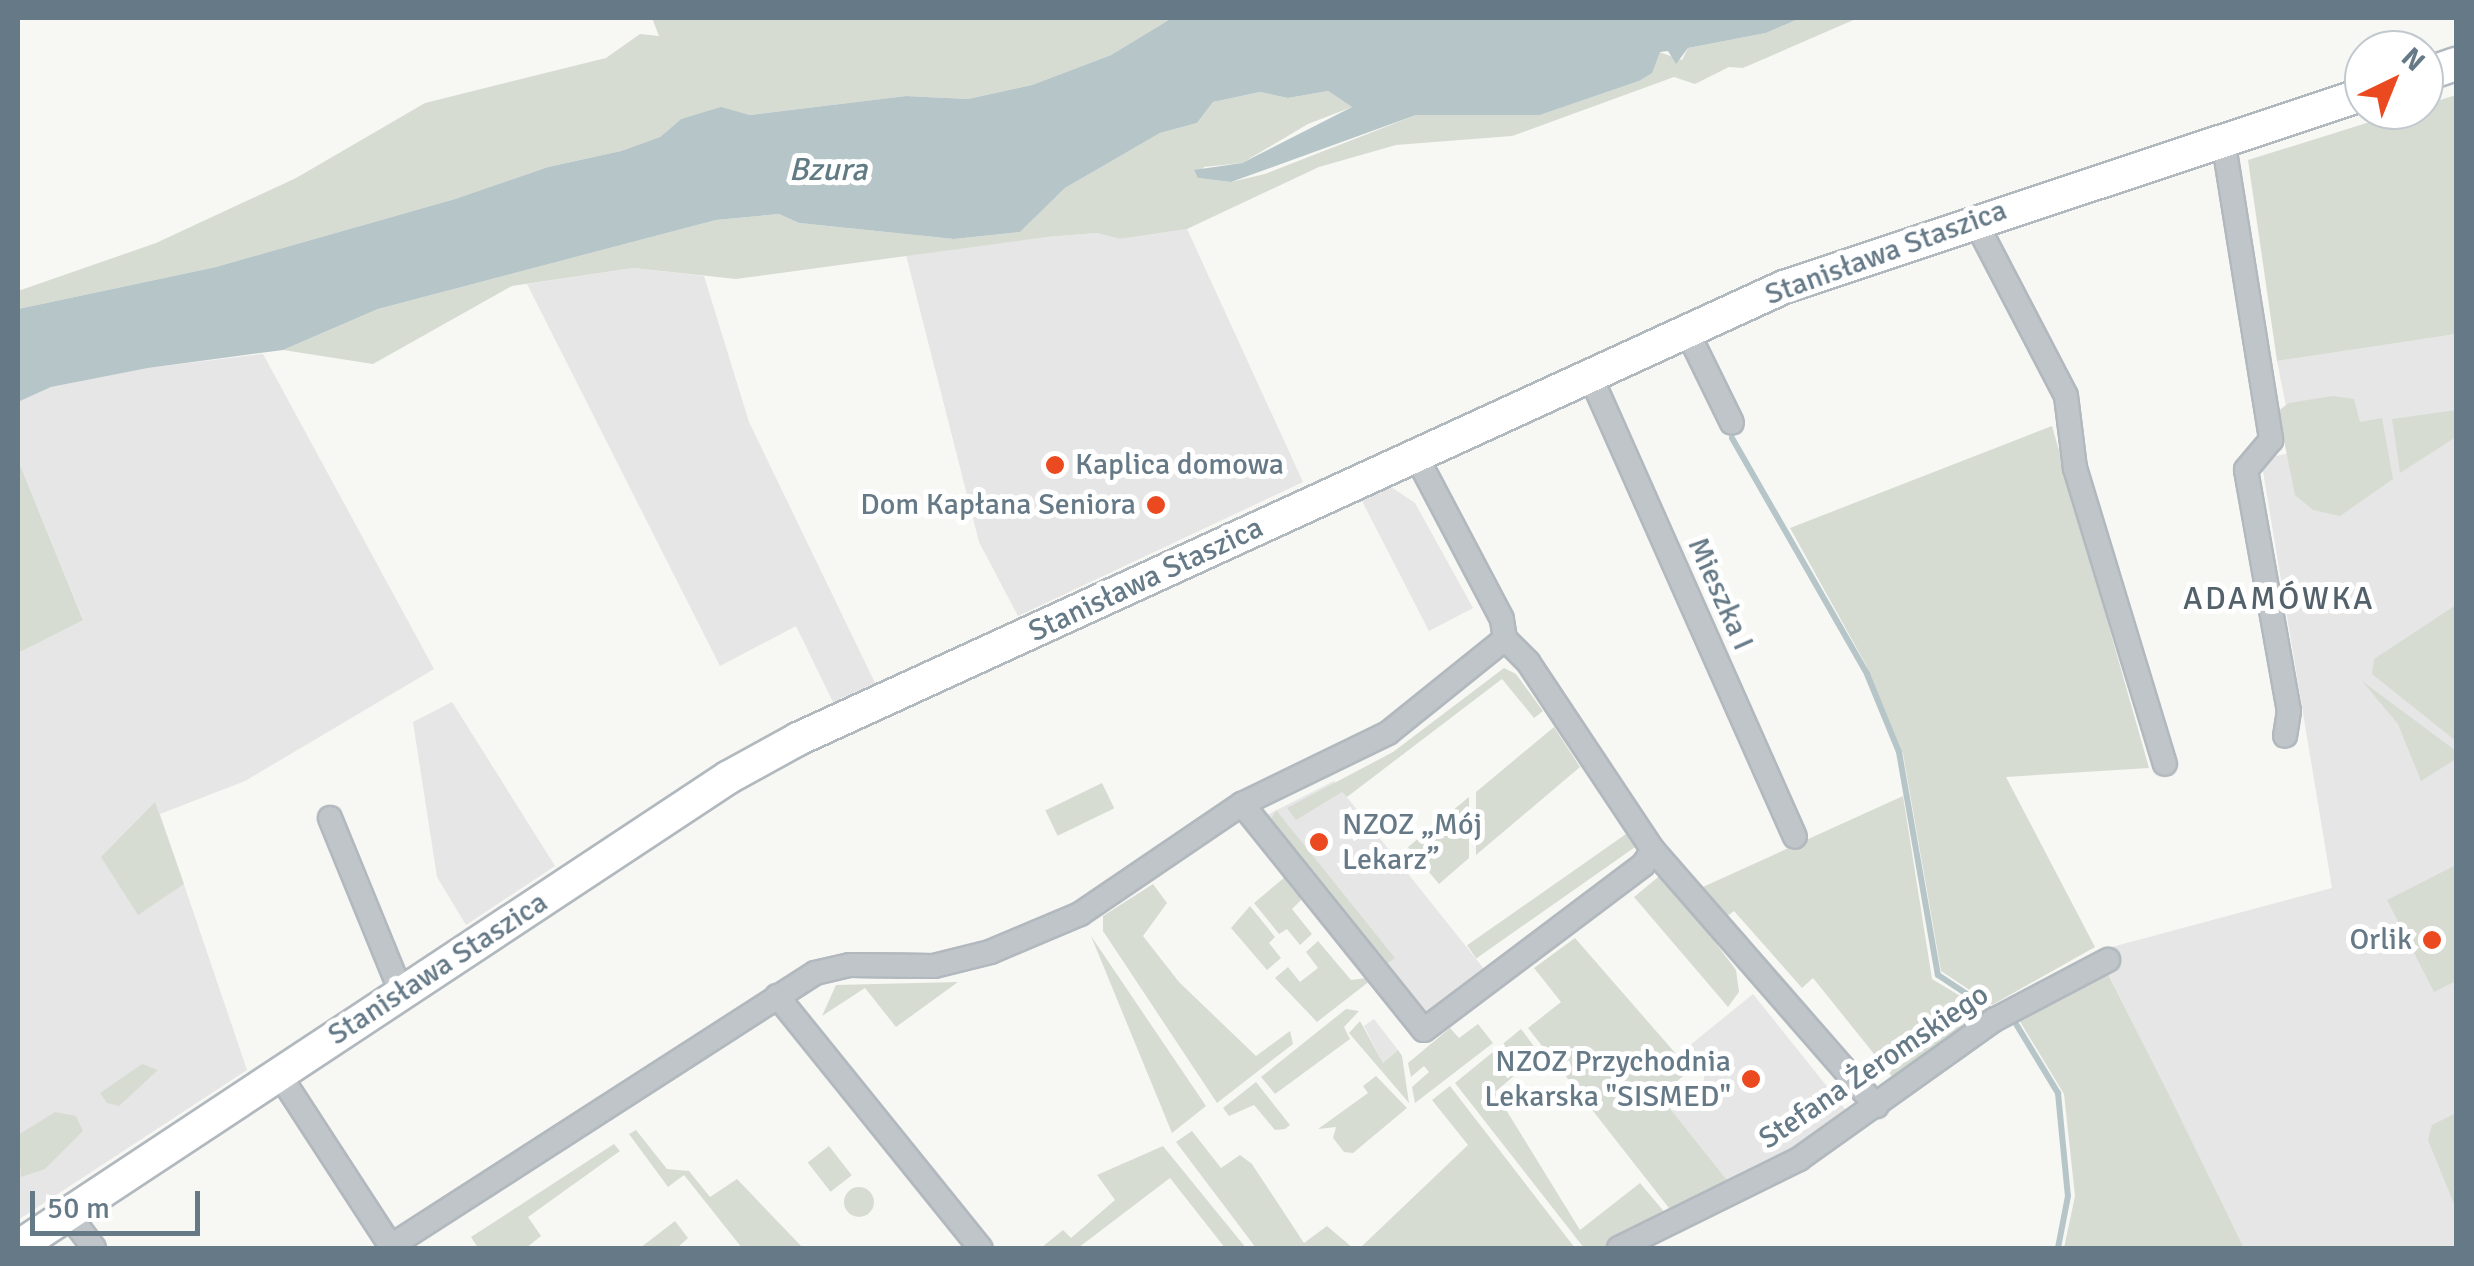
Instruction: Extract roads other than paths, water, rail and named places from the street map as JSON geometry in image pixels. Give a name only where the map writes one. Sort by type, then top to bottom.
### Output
[{"type":"street","name":"Stanisława Staszica","points":[[18,1247],[401,992],[798,739],[1784,287],[1974,219],[2344,100]]},
{"type":"street","points":[[2223,139],[2271,440],[2246,470],[2289,711],[2286,736]]},
{"type":"street","points":[[1974,219],[2066,396],[2075,468],[2165,764]]},
{"type":"street","points":[[1687,331],[1732,423]]},
{"type":"street","name":"Mieszka I","points":[[1590,375],[1795,837]]},
{"type":"street","points":[[1416,456],[1502,618],[1505,639],[1528,662],[1653,850],[1876,1106]]},
{"type":"street","points":[[279,1074],[392,1247],[815,973],[850,965],[934,966],[990,952],[1080,914],[1242,804],[1388,733],[1505,639]]},
{"type":"street","points":[[1242,804],[1424,1030],[1643,865],[1653,850]]},
{"type":"street","points":[[330,818],[401,992]]},
{"type":"street","name":"Stefana Żeromskiego","points":[[1619,1248],[1799,1159],[1994,1020],[2108,960]]},
{"type":"street","points":[[777,996],[980,1248]]},
{"type":"street","points":[[69,1216],[94,1248]]},
{"type":"water","name":"Bzura","points":[[1172,18],[1801,18],[1766,33],[1688,48],[1676,64],[1668,51],[1660,52],[1652,73],[1639,81],[1540,115],[1416,115],[1231,182],[1198,178],[1194,170],[1242,163],[1352,107],[1328,91],[1288,98],[1260,92],[1213,102],[1197,123],[1160,133],[1065,188],[1020,232],[954,239],[799,223],[779,214],[716,220],[378,309],[283,350],[148,368],[51,387],[18,402],[18,309],[216,267],[455,199],[548,167],[621,151],[660,137],[681,119],[721,107],[750,115],[906,96],[968,99],[1032,85],[1111,55]]},
{"type":"waterway","points":[[1732,438],[1867,674],[1899,752],[1938,975],[1991,1010]]},
{"type":"waterway","points":[[2013,1019],[2058,1093],[2068,1196],[2058,1248]]},
{"type":"place","name":"Kaplica domowa","points":[[1055,465]]},
{"type":"place","name":"Dom Kapłana Seniora","points":[[1156,505]]},
{"type":"place","name":"NZOZ „Mój Lekarz”","points":[[1319,842]]},
{"type":"place","name":"Orlik","points":[[2432,940]]},
{"type":"place","name":"NZOZ Przychodnia Lekarska \"SISMED\"","points":[[1751,1079]]},
{"type":"district","name":"ADAMÓWKA","points":[[2279,599]]}]
